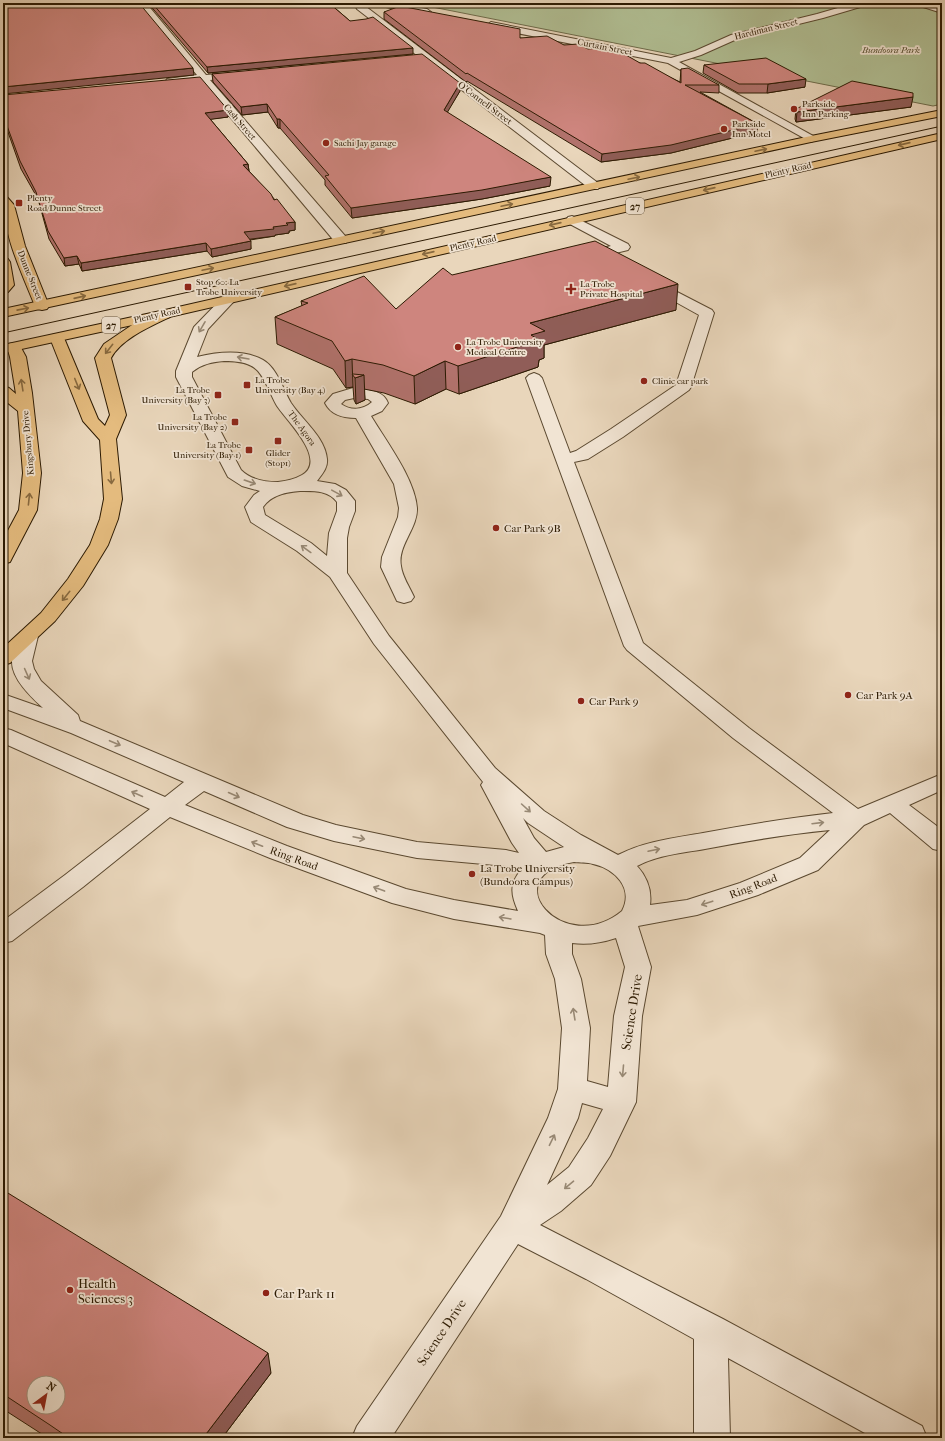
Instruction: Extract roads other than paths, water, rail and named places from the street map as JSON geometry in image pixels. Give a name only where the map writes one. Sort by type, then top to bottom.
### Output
[{"type":"main road","points":[[6,322],[47,316],[341,240],[811,139],[942,113]]},
{"type":"main road","name":"Plenty Road","points":[[8,348],[165,314],[942,136]]},
{"type":"main road","points":[[701,163],[742,181]]},
{"type":"main road","name":"Dunne Street","points":[[3,200],[8,205],[9,231],[18,246],[57,338]]},
{"type":"main road","points":[[3,289],[7,285],[3,262],[6,257],[18,246]]},
{"type":"main road","points":[[3,659],[48,617],[76,582],[99,545],[113,499],[108,439],[118,415],[103,358],[111,346],[140,326],[165,314]]},
{"type":"main road","name":"Kingsbury Drive","points":[[3,558],[28,510],[32,473],[18,357],[8,348],[6,322]]},
{"type":"main road","points":[[57,338],[91,421],[108,439]]},
{"type":"main road","points":[[3,391],[25,409]]},
{"type":"street","name":"Cash Street","points":[[141,3],[341,240]]},
{"type":"street","points":[[361,3],[381,3],[433,13]]},
{"type":"street","name":"O'Connell Street","points":[[361,3],[360,7],[594,186]]},
{"type":"street","name":"Hardiman Street","points":[[671,61],[698,53],[734,37],[753,36],[764,33],[770,28],[820,16],[864,3]]},
{"type":"street","points":[[920,3],[942,10]]},
{"type":"street","name":"Curtain Street","points":[[479,22],[671,61],[749,106],[811,139]]},
{"type":"street","points":[[408,58],[424,56]]},
{"type":"street","points":[[164,82],[251,73]]},
{"type":"street","points":[[572,220],[623,247],[580,258]]},
{"type":"street","points":[[595,254],[616,264]]},
{"type":"street","points":[[564,460],[582,455],[684,387],[707,313],[636,275]]},
{"type":"street","points":[[184,371],[201,327],[229,299]]},
{"type":"street","name":"The Agora","points":[[228,357],[254,361],[265,369],[286,407],[316,447],[319,457],[319,467],[313,475],[302,482],[285,486],[262,486],[248,482],[237,476],[183,375],[184,371],[202,361],[228,357]]},
{"type":"street","points":[[534,378],[634,646],[742,733],[856,819]]},
{"type":"street","points":[[361,413],[403,484],[408,508],[407,518],[391,557],[391,567],[404,597]]},
{"type":"street","points":[[337,573],[338,540],[347,507],[345,499],[336,492],[321,487],[285,486],[263,495],[257,501],[254,510],[257,518],[304,547],[337,573],[380,640],[487,773],[536,817],[572,841],[614,863],[629,873],[636,884],[639,895],[637,906],[628,920],[613,929],[586,935],[572,934],[551,927],[530,910],[524,895],[527,880],[539,865],[556,857],[574,854],[592,855],[614,863]]},
{"type":"street","points":[[28,636],[22,661],[29,678],[44,697],[79,728]]},
{"type":"street","points":[[3,701],[79,728],[295,821],[334,832],[417,850],[506,858],[539,865]]},
{"type":"street","name":"Ring Road","points":[[3,735],[168,808],[274,850],[401,897],[551,927]]},
{"type":"street","name":"Ring Road","points":[[3,752],[55,758]]},
{"type":"street","points":[[487,773],[524,843],[539,865]]},
{"type":"street","points":[[3,934],[168,808],[202,780]]},
{"type":"street","name":"Ring Road","points":[[614,863],[644,852],[669,847],[780,828],[856,819],[942,781]]},
{"type":"street","points":[[892,803],[942,843]]},
{"type":"street","name":"Ring Road","points":[[628,920],[688,909],[749,889],[809,864],[856,819]]},
{"type":"street","name":"Science Drive","points":[[512,1226],[550,1201],[580,1176],[599,1147],[621,1102],[628,1016],[638,967],[628,920]]},
{"type":"street","name":"Science Drive","points":[[370,1438],[512,1226],[563,1118],[572,1089],[576,1028],[568,978],[551,927]]},
{"type":"street","points":[[572,1089],[621,1102]]},
{"type":"street","points":[[512,1226],[597,1269],[909,1438]]},
{"type":"street","points":[[710,1330],[712,1438]]},
{"type":"tram line","points":[[3,333],[942,126]]},
{"type":"place","name":"Parkside Inn Parking","points":[[794,109]]},
{"type":"place","name":"Parkside Inn Motel","points":[[724,129]]},
{"type":"place","name":"Sachi Jay garage","points":[[326,143]]},
{"type":"place","name":"Plenty Road/Dunne Street","points":[[19,203]]},
{"type":"place","name":"Stop 60: La Trobe University","points":[[188,287]]},
{"type":"place","name":"La Trobe Private Hospital","points":[[571,289]]},
{"type":"place","name":"La Trobe University Medical Centre","points":[[458,347]]},
{"type":"place","name":"Clinic car park","points":[[644,381]]},
{"type":"place","name":"La Trobe University (Bay 4)","points":[[247,385]]},
{"type":"place","name":"La Trobe University (Bay 3)","points":[[218,395]]},
{"type":"place","name":"La Trobe University (Bay 2)","points":[[235,422]]},
{"type":"place","name":"Glider (Stop1)","points":[[278,441]]},
{"type":"place","name":"La Trobe University (Bay 1)","points":[[249,450]]},
{"type":"place","name":"Car Park 9B","points":[[496,528]]},
{"type":"place","name":"Car Park 9A","points":[[848,695]]},
{"type":"place","name":"Car Park 9","points":[[581,701]]},
{"type":"place","name":"La Trobe University (Bundoora Campus)","points":[[472,874]]},
{"type":"place","name":"Health Sciences 3","points":[[70,1290]]},
{"type":"place","name":"Car Park 11","points":[[266,1293]]},
{"type":"park label","name":"Bundoora Park","points":[[891,50]]}]
